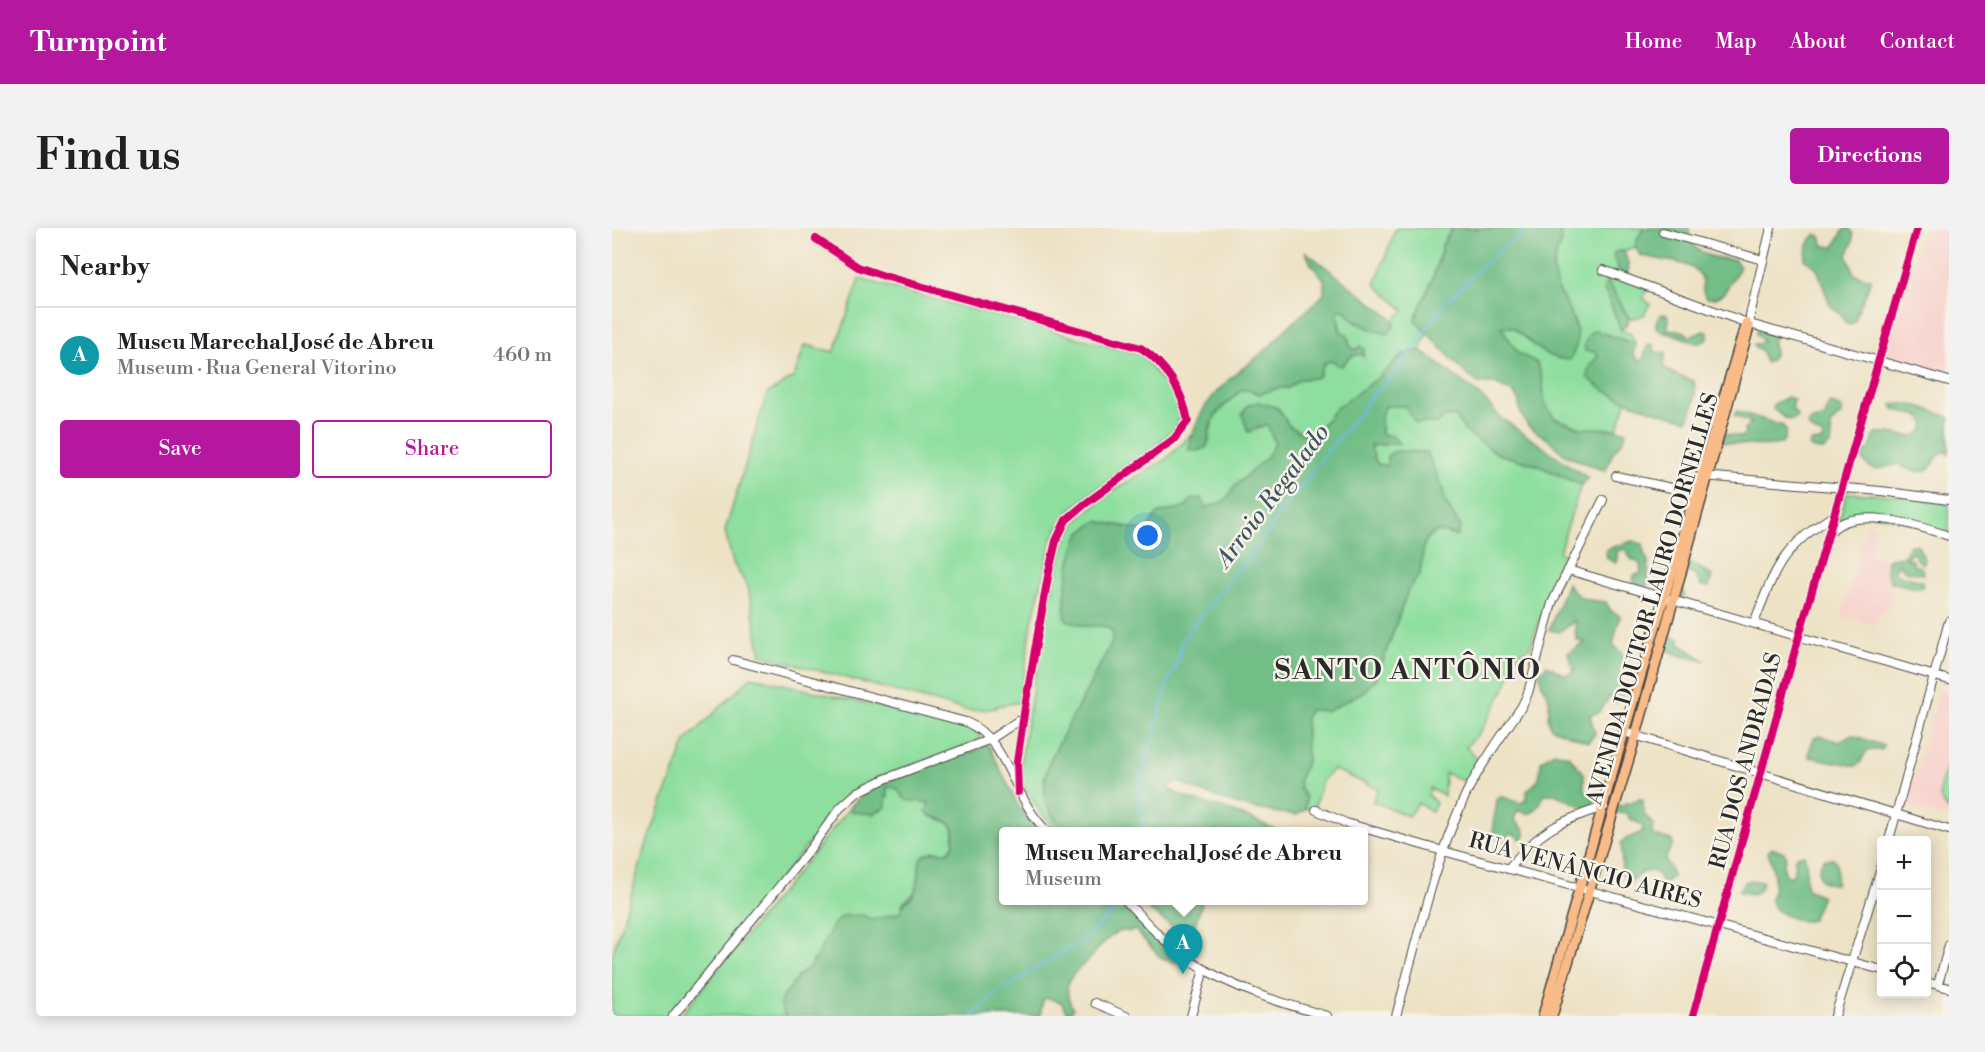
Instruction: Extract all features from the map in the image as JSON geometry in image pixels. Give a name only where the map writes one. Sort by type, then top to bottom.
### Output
[{"type":"main road","name":"AVENIDA DOUTOR LAURO DORNELLES","points":[[1598,844],[1604,807],[1624,732],[1669,598],[1748,321]]},
{"type":"main road","name":"AVENIDA DOUTOR LAURO DORNELLES","points":[[1571,937],[1598,844],[1636,735],[1669,598]]},
{"type":"main road","points":[[1543,1016],[1571,937]]},
{"type":"main road","points":[[1552,1016],[1571,937]]},
{"type":"street","name":"AVENIDA DOUTOR LAURO DORNELLES","points":[[1748,321],[1771,228]]},
{"type":"street","name":"RUA DOS ANDRADAS","points":[[1693,1016],[1799,636],[1917,228]]},
{"type":"street","points":[[1663,232],[1763,261]]},
{"type":"street","points":[[816,239],[858,267],[884,276],[1141,348],[1153,356],[1164,368],[1186,406],[1188,421],[1174,439],[1084,504],[1066,520],[1056,541],[1017,762],[1018,792]]},
{"type":"street","points":[[1603,270],[1748,321],[1949,381]]},
{"type":"street","points":[[1616,476],[1699,494]]},
{"type":"street","points":[[1704,476],[1881,491],[1949,500]]},
{"type":"street","points":[[1396,1016],[1443,851],[1467,791],[1522,706],[1528,693],[1552,603],[1603,500]]},
{"type":"street","points":[[1754,623],[1781,562],[1801,539],[1835,515]]},
{"type":"street","points":[[1828,535],[1836,526],[1847,522],[1873,519],[1900,522],[1949,536]]},
{"type":"street","points":[[1568,570],[1949,680]]},
{"type":"street","points":[[1890,836],[1949,621]]},
{"type":"street","points":[[733,660],[978,727],[991,739],[1028,810],[1044,827]]},
{"type":"street","points":[[674,1016],[810,849],[840,808],[858,792],[885,779],[991,739],[1024,717]]},
{"type":"street","points":[[1624,732],[1949,830]]},
{"type":"street","points":[[1508,869],[1533,842],[1558,824],[1576,815],[1604,807]]},
{"type":"street","name":"RUA VENÂNCIO AIRES","points":[[1316,810],[1360,827]]},
{"type":"street","name":"RUA VENÂNCIO AIRES","points":[[1368,829],[1877,969]]},
{"type":"street","points":[[1834,1016],[1877,879]]},
{"type":"street","points":[[1130,905],[1172,946],[1204,969],[1236,986],[1327,1016]]},
{"type":"street","points":[[1938,984],[1949,945]]},
{"type":"street","points":[[1191,1016],[1204,969]]},
{"type":"street","points":[[1931,983],[1949,988]]},
{"type":"street","points":[[1095,1003],[1126,1016]]},
{"type":"shaded area","points":[[1923,228],[1949,228],[1949,376],[1885,357]]},
{"type":"shaded area","points":[[1867,525],[1877,528],[1869,556],[1900,564],[1886,614],[1879,613],[1876,625],[1842,616]]},
{"type":"shaded area","points":[[1940,690],[1949,692],[1949,818],[1906,806]]},
{"type":"green space","points":[[1396,228],[1453,228],[1443,243],[1434,275],[1415,319],[1427,333],[1420,350],[1401,356],[1378,378],[1336,408],[1316,432],[1307,437],[1289,426],[1278,408],[1248,432],[1267,424],[1275,443],[1268,457],[1237,484],[1225,501],[1206,508],[1186,507],[1157,514],[1146,531],[1098,521],[1081,533],[1070,561],[1064,610],[1085,626],[1104,626],[1113,631],[1112,642],[1050,760],[1044,779],[1052,817],[1061,827],[1055,827],[1040,812],[1021,781],[1021,756],[1044,627],[1060,556],[1068,533],[1077,521],[1109,493],[1165,460],[1191,435],[1189,450],[1209,442],[1212,425],[1218,413],[1241,390],[1250,390],[1259,394],[1279,388],[1288,388],[1300,379],[1315,378],[1325,362],[1362,353],[1364,349],[1351,347],[1343,338],[1338,311],[1343,309],[1356,323],[1394,327],[1394,320],[1404,310],[1375,284]]},
{"type":"green space","points":[[1453,228],[1560,228],[1561,241],[1553,268],[1554,278],[1575,323],[1577,333],[1577,343],[1570,360],[1545,353],[1512,327],[1501,327],[1518,353],[1537,363],[1543,382],[1544,402],[1554,418],[1581,428],[1617,429],[1626,432],[1605,471],[1565,455],[1528,426],[1520,412],[1519,402],[1514,393],[1495,384],[1480,384],[1467,375],[1415,320],[1434,275],[1443,243]]},
{"type":"green space","points":[[1560,228],[1644,228],[1635,247],[1615,252],[1633,284],[1647,289],[1643,298],[1650,304],[1644,315],[1629,318],[1607,280],[1621,330],[1630,333],[1636,344],[1594,330],[1595,352],[1599,356],[1589,367],[1608,392],[1627,400],[1617,429],[1581,428],[1554,418],[1544,402],[1543,382],[1537,363],[1518,353],[1501,327],[1512,327],[1522,335],[1576,324],[1560,296],[1555,280],[1554,265],[1560,243]]},
{"type":"green space","points":[[1644,228],[1689,228],[1690,237],[1697,249],[1717,258],[1734,259],[1740,267],[1724,293],[1716,298],[1706,298],[1702,279],[1699,273],[1692,268],[1640,255],[1635,247]]},
{"type":"green space","points":[[1849,228],[1853,238],[1847,255],[1854,274],[1870,279],[1855,321],[1851,324],[1846,323],[1830,305],[1817,268],[1805,260],[1808,246],[1816,234],[1820,236],[1824,246],[1834,247],[1844,229]]},
{"type":"green space","points":[[1305,251],[1394,320],[1394,326],[1388,334],[1381,333],[1363,326],[1343,309],[1338,311],[1339,330],[1348,335],[1352,348],[1357,350],[1360,346],[1364,349],[1363,358],[1362,354],[1353,356],[1342,366],[1337,365],[1334,361],[1325,362],[1319,376],[1300,379],[1288,388],[1279,388],[1259,394],[1250,390],[1241,390],[1216,414],[1210,427],[1207,447],[1198,451],[1189,450],[1199,417],[1217,392],[1267,349],[1324,294],[1324,279],[1311,264]]},
{"type":"green space","points":[[1624,251],[1629,266],[1627,276],[1619,270],[1613,256],[1615,252]]},
{"type":"green space","points":[[860,279],[1142,355],[1177,400],[1181,416],[1175,430],[1072,508],[1062,520],[1052,539],[1032,622],[1020,702],[969,711],[761,655],[748,587],[733,563],[725,531],[767,394],[794,377],[805,345],[834,352]]},
{"type":"green space","points":[[1607,280],[1629,318],[1628,323],[1621,330],[1604,289]]},
{"type":"green space","points":[[1662,314],[1667,315],[1669,320],[1667,329],[1682,331],[1690,337],[1704,331],[1708,333],[1708,339],[1695,343],[1663,332],[1656,327],[1656,322]]},
{"type":"green space","points":[[1757,329],[1771,334],[1774,338],[1772,342],[1775,352],[1771,360],[1766,363],[1761,350],[1754,344],[1763,341],[1757,334]]},
{"type":"green space","points":[[1594,330],[1636,344],[1633,354],[1639,361],[1643,359],[1648,345],[1653,344],[1656,353],[1666,352],[1664,366],[1671,373],[1694,381],[1694,400],[1688,420],[1621,399],[1587,377],[1589,367],[1598,356],[1595,352],[1585,351],[1585,343]]},
{"type":"green space","points":[[1420,350],[1480,395],[1501,418],[1588,478],[1581,485],[1537,465],[1498,454],[1466,432],[1455,416],[1445,417],[1436,423],[1416,423],[1405,406],[1386,406],[1381,414],[1381,434],[1392,436],[1399,443],[1370,446],[1377,464],[1387,466],[1387,456],[1396,451],[1427,452],[1443,490],[1444,500],[1461,527],[1457,536],[1438,531],[1429,536],[1424,544],[1420,574],[1408,590],[1377,678],[1363,692],[1328,711],[1309,710],[1305,719],[1307,760],[1299,780],[1300,789],[1306,798],[1305,809],[1297,815],[1252,808],[1175,782],[1167,788],[1189,799],[1225,809],[1269,827],[1061,827],[1052,814],[1045,798],[1047,771],[1050,760],[1112,642],[1113,631],[1104,626],[1085,626],[1066,620],[1065,601],[1068,575],[1074,549],[1082,532],[1097,521],[1146,531],[1157,514],[1186,507],[1192,499],[1202,498],[1206,508],[1225,501],[1237,484],[1267,457],[1275,443],[1267,424],[1248,432],[1242,414],[1248,405],[1258,402],[1278,408],[1289,426],[1307,436],[1316,432],[1336,408],[1378,378],[1401,356]]},
{"type":"green space","points":[[1788,397],[1794,400],[1792,409],[1797,418],[1794,420],[1785,418],[1773,409],[1774,404]]},
{"type":"green space","points":[[1829,403],[1842,408],[1842,413],[1831,424],[1831,444],[1823,450],[1813,449],[1809,446],[1811,442],[1822,441],[1823,436],[1810,429],[1808,425],[1810,421],[1825,417]]},
{"type":"green space","points":[[1385,405],[1405,406],[1436,423],[1445,417],[1455,416],[1466,432],[1498,454],[1537,465],[1581,485],[1559,552],[1570,557],[1546,602],[1530,647],[1518,654],[1505,688],[1493,710],[1480,732],[1466,747],[1480,762],[1468,783],[1445,773],[1444,796],[1430,788],[1428,795],[1436,803],[1432,812],[1418,803],[1408,816],[1373,801],[1378,789],[1333,769],[1322,781],[1315,806],[1305,809],[1306,798],[1300,789],[1299,780],[1307,760],[1305,719],[1309,710],[1377,678],[1408,590],[1420,574],[1424,544],[1429,536],[1438,531],[1456,536],[1460,527],[1444,500],[1443,489],[1377,464],[1370,446],[1398,443],[1381,435],[1381,414]]},
{"type":"green space","points":[[1892,405],[1918,406],[1949,417],[1949,455],[1946,451],[1942,453],[1930,468],[1923,471],[1898,464],[1875,470],[1865,463],[1861,452],[1870,449],[1874,435],[1888,433],[1915,435],[1925,426],[1922,417],[1894,409]]},
{"type":"green space","points":[[1737,411],[1783,426],[1786,430],[1784,440],[1769,446],[1718,441],[1722,433],[1741,437],[1745,434],[1744,429],[1752,423],[1734,415]]},
{"type":"green space","points":[[1847,493],[1910,496],[1949,505],[1949,533],[1886,516],[1863,514],[1839,521]]},
{"type":"green space","points":[[1632,541],[1643,544],[1644,554],[1648,561],[1648,584],[1646,586],[1633,581],[1634,576],[1641,573],[1640,563],[1631,559],[1626,549],[1617,551],[1616,563],[1607,558],[1607,549]]},
{"type":"green space","points":[[1910,545],[1918,545],[1924,559],[1923,564],[1916,559],[1913,551],[1906,558],[1912,560],[1914,565],[1921,567],[1924,574],[1905,571],[1899,564],[1893,571],[1899,575],[1922,581],[1923,586],[1919,589],[1891,582],[1886,571],[1887,561],[1904,556]]},
{"type":"green space","points":[[1688,561],[1712,576],[1709,587],[1700,585],[1696,576],[1687,572],[1683,581],[1684,598],[1679,598],[1676,595]]},
{"type":"green space","points":[[1567,583],[1579,596],[1587,600],[1606,602],[1611,611],[1620,616],[1613,644],[1627,660],[1620,679],[1624,698],[1616,703],[1610,696],[1599,712],[1590,715],[1595,734],[1588,742],[1551,728],[1548,720],[1549,699],[1540,677],[1540,672],[1547,665],[1565,675],[1574,672],[1568,653],[1585,642],[1576,640],[1575,621],[1559,632],[1549,630]]},
{"type":"green space","points":[[1670,636],[1680,639],[1679,644],[1705,661],[1676,655],[1663,647],[1666,638]]},
{"type":"green space","points":[[751,677],[969,727],[982,736],[975,743],[876,778],[848,794],[670,1016],[612,1016],[612,955],[648,840],[686,741]]},
{"type":"green space","points":[[1852,735],[1884,746],[1882,750],[1867,750],[1856,766],[1809,757],[1814,738],[1820,736],[1840,742]]},
{"type":"green space","points":[[985,745],[989,746],[1019,807],[1037,827],[999,827],[999,905],[1125,905],[1179,955],[1180,960],[1176,963],[1162,959],[1135,930],[1117,932],[1107,939],[1071,978],[1067,991],[1073,1009],[1070,1013],[1066,1011],[1061,1002],[1047,998],[1043,1000],[1040,1016],[785,1016],[781,1000],[798,976],[811,966],[835,922],[843,916],[863,915],[872,920],[900,913],[905,903],[914,894],[921,858],[934,852],[948,852],[954,844],[953,827],[946,821],[926,812],[929,803],[907,800],[897,788],[887,787],[886,807],[873,814],[853,812],[850,808],[859,798],[889,781],[977,750]]},
{"type":"green space","points":[[1554,752],[1569,756],[1584,774],[1584,789],[1596,800],[1597,805],[1590,810],[1555,794],[1545,794],[1532,813],[1518,810],[1514,819],[1525,831],[1525,836],[1521,839],[1512,833],[1500,841],[1493,829],[1497,799],[1500,796],[1520,803],[1525,801],[1527,791],[1538,779],[1541,761]]},
{"type":"green space","points":[[1949,759],[1949,810],[1941,799],[1940,786]]},
{"type":"green space","points":[[887,787],[897,788],[908,800],[929,803],[929,816],[949,823],[954,830],[955,844],[948,852],[933,851],[920,859],[914,893],[903,903],[900,913],[872,920],[867,919],[815,957],[811,966],[798,976],[785,1016],[680,1016],[850,808],[853,812],[888,797]]},
{"type":"green space","points":[[1643,800],[1644,814],[1654,825],[1652,834],[1671,840],[1673,844],[1665,861],[1672,877],[1665,883],[1660,882],[1660,877],[1653,871],[1643,872],[1631,881],[1626,881],[1624,876],[1621,842],[1641,832],[1642,825],[1629,818],[1628,813],[1613,813],[1610,809]]},
{"type":"green space","points":[[1772,848],[1784,852],[1786,856],[1783,866],[1786,875],[1791,877],[1794,873],[1795,858],[1798,855],[1804,855],[1807,889],[1822,896],[1812,920],[1801,920],[1788,916],[1773,905],[1771,900],[1774,877],[1768,852]]},
{"type":"green space","points":[[1824,859],[1834,859],[1837,864],[1836,884],[1822,881],[1820,878],[1820,865]]},
{"type":"green space","points":[[1750,880],[1763,882],[1759,891],[1752,894],[1740,892],[1745,882]]},
{"type":"green space","points":[[1143,905],[1202,905],[1194,927],[1186,932],[1177,930]]},
{"type":"waterway","name":"Arroio Regalado","points":[[1142,827],[1139,799],[1140,774],[1183,640],[1269,532],[1281,510],[1363,409],[1368,399],[1392,377],[1448,300],[1500,249],[1519,238],[1523,228]]},
{"type":"waterway","name":"Arroio Regalado","points":[[974,1016],[990,997],[1081,941],[1108,916],[1126,906]]},
{"type":"cycle path","points":[[1693,1016],[1799,636],[1917,228]]},
{"type":"cycle path","points":[[816,239],[858,267],[884,276],[1141,348],[1166,370],[1178,389],[1186,410],[1188,421],[1174,439],[1066,520],[1056,541],[1025,707],[1017,762],[1018,792]]},
{"type":"place","name":"Museu Marechal José de Abreu","points":[[1183,974]]},
{"type":"district","name":"SANTO ANTÔNIO","points":[[1408,670]]}]
